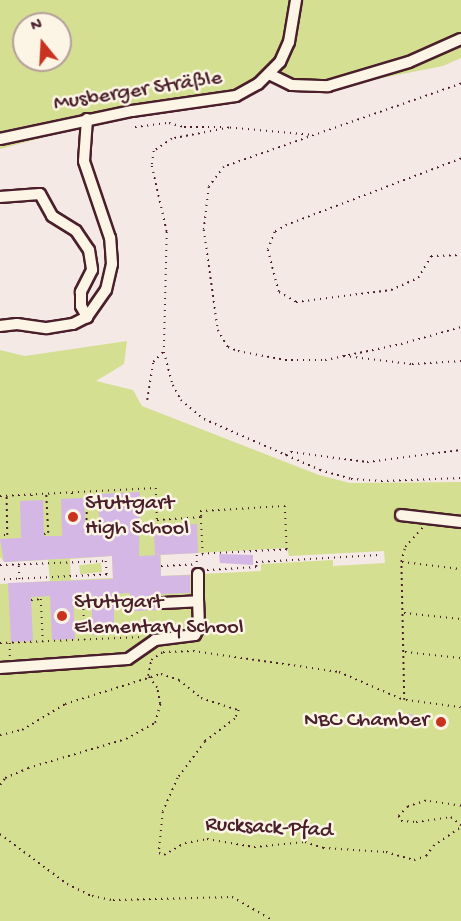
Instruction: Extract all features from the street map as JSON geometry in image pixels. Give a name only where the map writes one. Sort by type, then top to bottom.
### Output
[{"type":"street","name":"Musberger Sträßle","points":[[0,139],[87,119],[236,96],[268,74],[289,42],[296,0]]},
{"type":"street","points":[[268,74],[292,85],[328,86],[409,62],[461,39]]},
{"type":"street","points":[[0,326],[17,324],[47,328],[73,324],[87,317],[106,290],[112,264],[110,238],[84,161],[87,119]]},
{"type":"street","points":[[0,197],[40,194],[52,216],[76,231],[89,250],[92,270],[81,292],[81,306],[87,317]]},
{"type":"street","points":[[400,515],[461,522]]},
{"type":"street","points":[[5,666],[128,659],[155,640],[195,635],[199,627],[197,569]]},
{"type":"street","points":[[163,603],[198,601]]},
{"type":"path","points":[[461,84],[309,135],[224,167],[209,188],[204,230],[218,330],[228,347],[258,356],[308,361],[343,356],[461,327]]},
{"type":"path","points":[[135,127],[169,123],[184,127],[229,128],[309,135]]},
{"type":"path","points":[[229,128],[172,139],[154,152],[151,160],[168,232],[164,352],[173,385],[192,410],[285,456],[351,479],[461,478]]},
{"type":"path","points":[[461,159],[287,225],[275,232],[268,250],[279,292],[296,302],[392,290],[418,278],[431,256],[461,255]]},
{"type":"path","points":[[147,400],[153,362],[164,352]]},
{"type":"path","points":[[343,356],[412,364],[461,362]]},
{"type":"path","points":[[285,456],[291,452],[367,462],[461,450]]},
{"type":"path","points":[[0,496],[156,488],[157,520],[201,517]]},
{"type":"path","points":[[86,532],[87,491]]},
{"type":"path","points":[[72,492],[73,498]]},
{"type":"path","points":[[44,534],[48,533],[46,493]]},
{"type":"path","points":[[32,494],[32,500]]},
{"type":"path","points":[[4,536],[7,535],[6,495]]},
{"type":"path","points":[[203,555],[200,511],[285,506],[287,560]]},
{"type":"path","points":[[404,700],[401,562],[405,547],[422,530],[428,518]]},
{"type":"path","points":[[197,569],[197,555],[287,550]]},
{"type":"path","points":[[161,566],[197,569],[256,567],[256,562],[379,555]]},
{"type":"path","points":[[0,565],[106,561],[107,575],[0,580]]},
{"type":"path","points":[[401,562],[461,569]]},
{"type":"path","points":[[19,565],[20,583]]},
{"type":"path","points":[[106,568],[112,567]]},
{"type":"path","points":[[73,597],[83,597],[85,640]]},
{"type":"path","points":[[31,600],[41,599],[43,642]]},
{"type":"path","points":[[403,613],[461,619]]},
{"type":"path","points":[[0,643],[134,638]]},
{"type":"path","points":[[5,666],[10,643]]},
{"type":"path","points":[[0,785],[5,778],[28,768],[126,739],[155,723],[160,704],[157,688],[148,676],[151,660],[163,652],[193,651],[339,672],[404,700],[461,707]]},
{"type":"path","points":[[403,651],[461,658]]},
{"type":"path","name":"Rucksack-Pfad","points":[[148,676],[161,674],[179,680],[201,698],[239,710],[236,719],[197,752],[170,793],[157,845],[164,855],[185,843],[207,838],[254,847],[305,842],[323,848],[386,852],[414,860],[426,856],[432,846],[461,826],[451,817],[416,822],[401,821],[399,816],[408,807],[426,801],[461,806]]},
{"type":"path","points":[[0,735],[22,730],[65,704],[148,676]]},
{"type":"path","points":[[0,834],[67,884],[93,896],[113,900],[232,897],[274,921]]},
{"type":"green space","points":[[0,0],[461,0],[461,58],[443,66],[310,92],[268,81],[259,88],[123,116],[0,149]]},
{"type":"green space","points":[[127,341],[124,364],[96,381],[133,390],[142,406],[319,475],[350,483],[461,482],[461,921],[0,921],[0,584],[50,581],[48,560],[4,562],[0,557],[0,350],[25,356]],"holes":[[[287,548],[289,556],[384,551],[385,563],[333,566],[333,560],[261,564],[261,571],[161,576],[161,555]],[[112,556],[113,578],[71,580],[70,559]]]},
{"type":"green space","points":[[101,563],[102,572],[80,574],[79,565]]},
{"type":"building","points":[[140,492],[139,556],[160,555],[161,576],[190,575],[190,593],[162,594],[156,603],[161,610],[132,611],[130,593],[114,594],[114,633],[92,635],[92,595],[73,595],[75,639],[52,640],[50,596],[31,597],[33,641],[11,642],[8,583],[113,579],[112,556],[4,562],[0,539],[21,538],[20,501],[43,500],[44,536],[62,536],[61,499],[84,498],[86,535],[100,535],[98,494]]},
{"type":"building","points":[[197,524],[198,553],[155,555],[154,532],[159,532],[159,526]]},
{"type":"building","points":[[219,554],[253,555],[253,565],[220,563]]},
{"type":"building","points":[[408,714],[414,715],[412,726],[406,725]]},
{"type":"place","name":"Stuttgart High School","points":[[73,517]]},
{"type":"place","name":"Stuttgart Elementary School","points":[[62,616]]},
{"type":"place","name":"NBC Chamber","points":[[441,722]]}]
